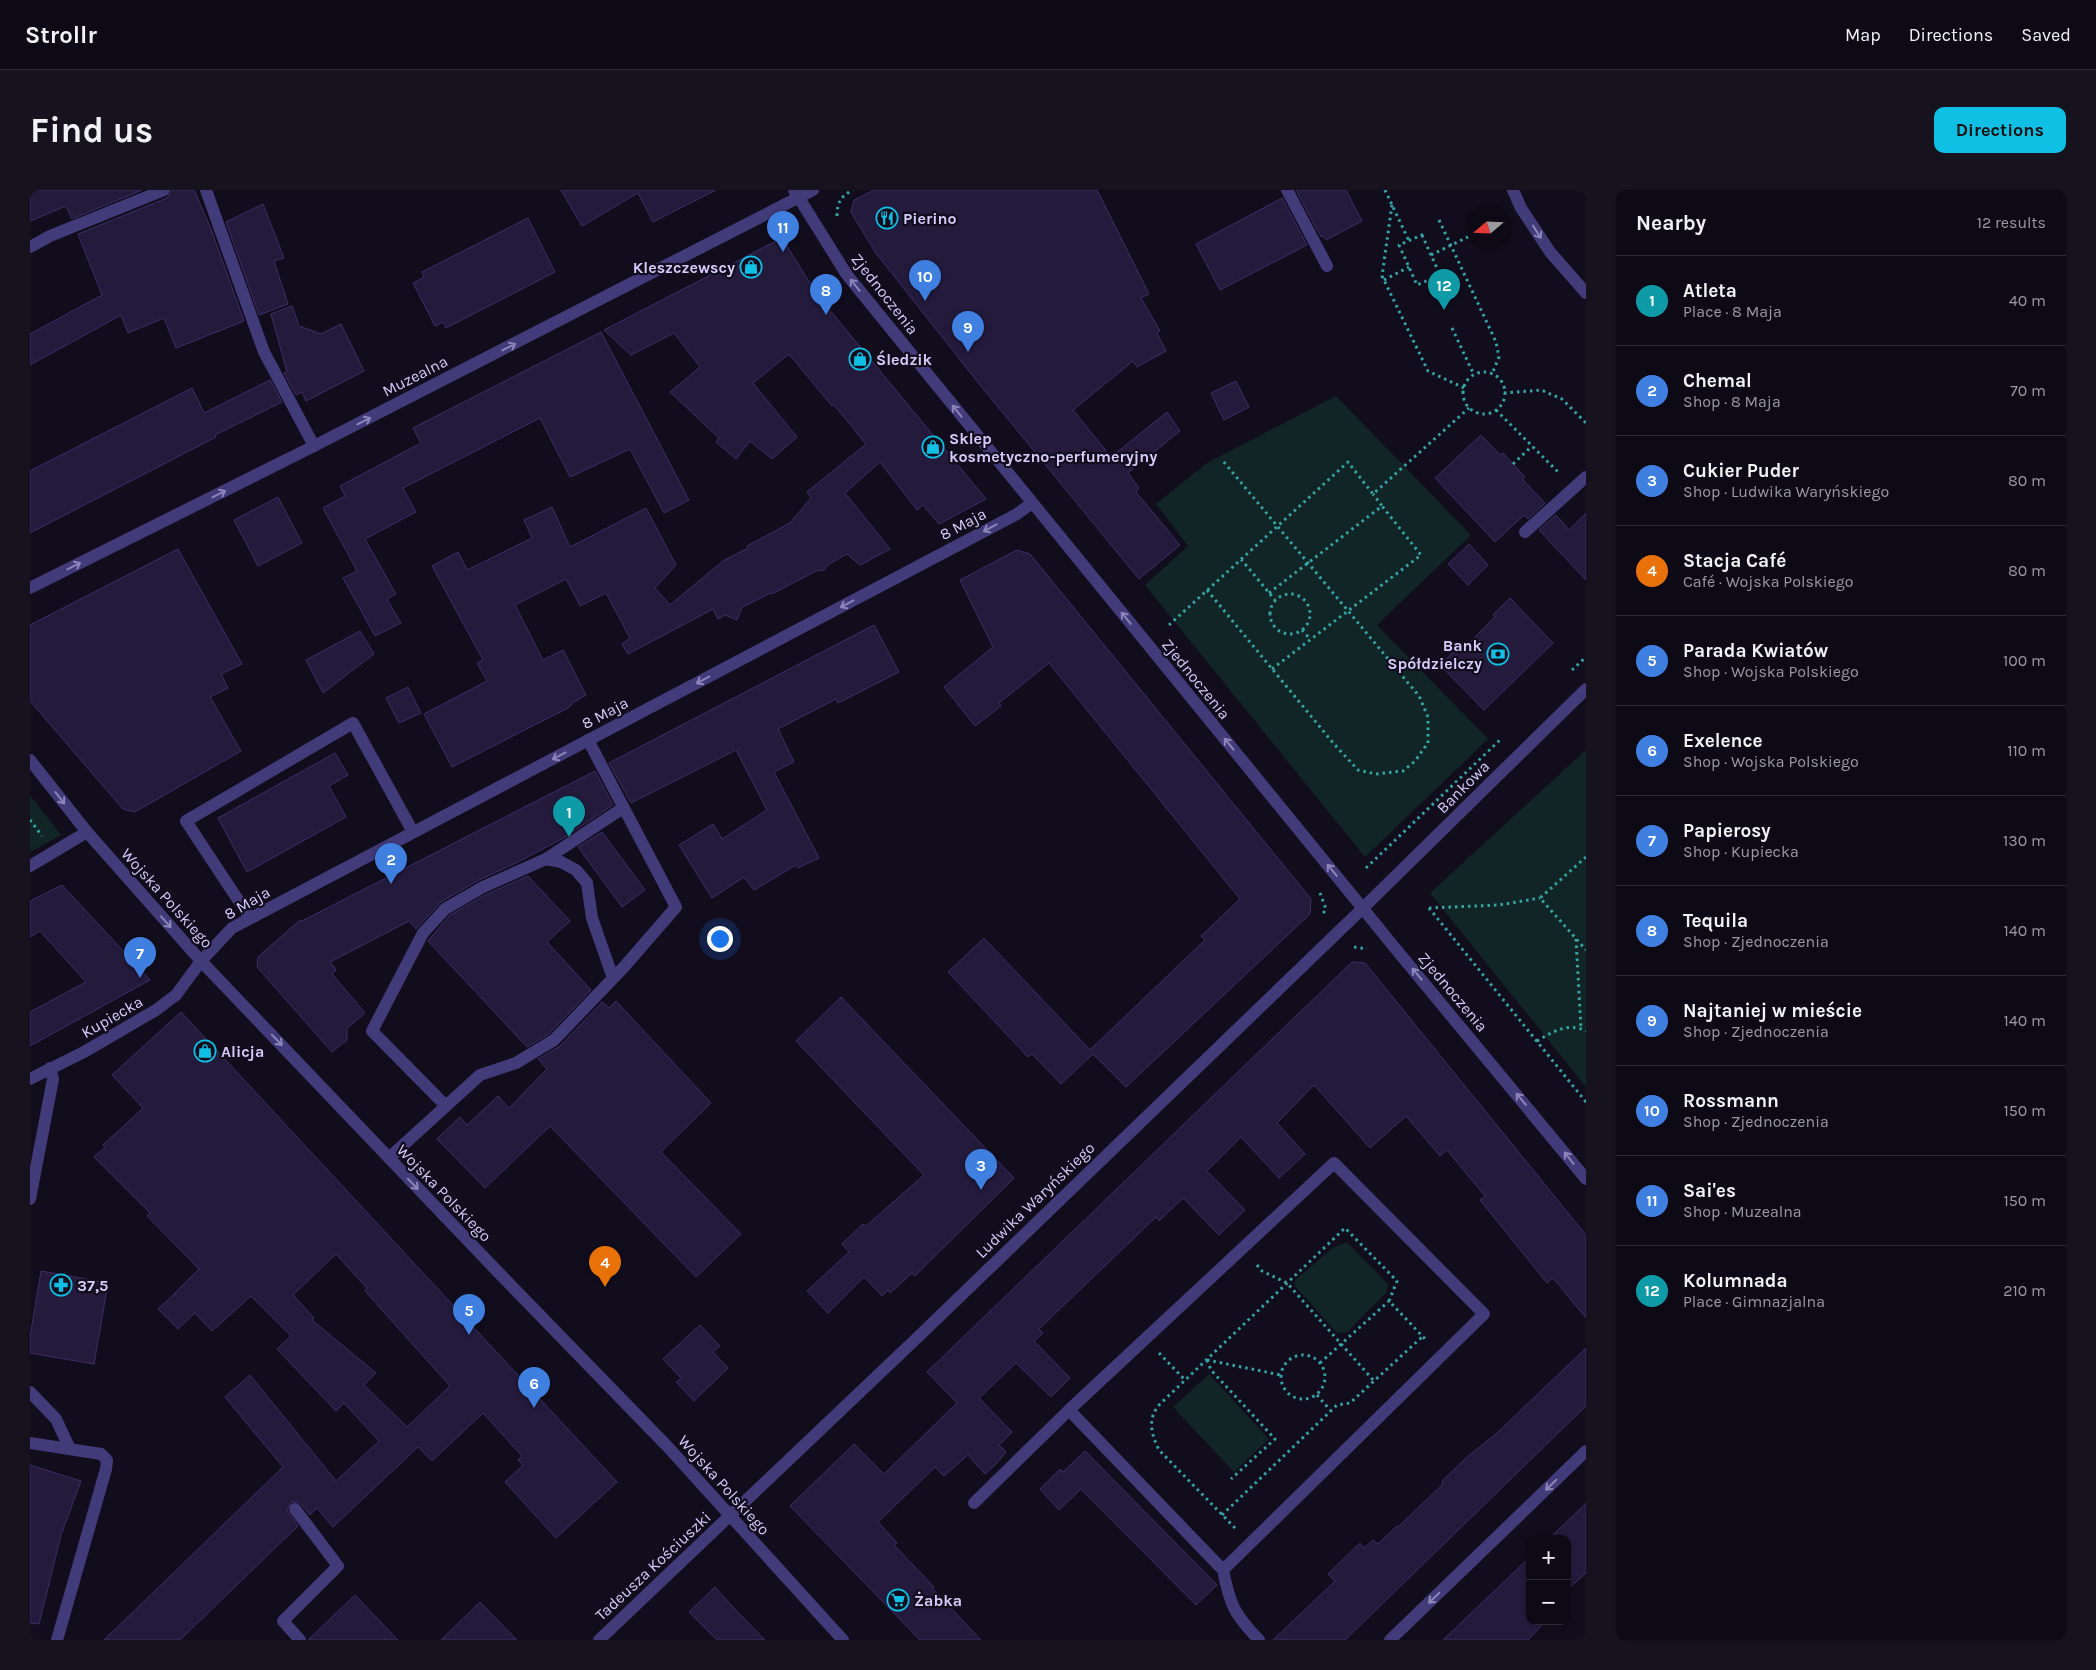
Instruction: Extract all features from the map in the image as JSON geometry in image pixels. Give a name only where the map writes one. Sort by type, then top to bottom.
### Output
[{"type":"street","points":[[30,246],[50,236],[164,190]]},
{"type":"street","points":[[206,190],[264,352],[314,446]]},
{"type":"street","name":"Muzealna","points":[[30,588],[314,446],[767,215],[796,194],[813,190]]},
{"type":"street","points":[[1287,190],[1327,266]]},
{"type":"street","points":[[1513,190],[1550,252],[1586,293]]},
{"type":"street","name":"Zjednoczenia","points":[[796,194],[847,276],[1586,1179]]},
{"type":"street","points":[[1525,532],[1586,477]]},
{"type":"street","name":"8 Maja","points":[[201,961],[232,928],[250,918],[1017,514],[1032,503]]},
{"type":"street","name":"Bankowa","points":[[1363,908],[1586,689]]},
{"type":"street","points":[[250,918],[186,821],[354,723],[413,832]]},
{"type":"street","points":[[389,1158],[480,1075],[516,1063],[554,1040],[613,978],[676,907],[588,740]]},
{"type":"street","name":"Wojska Polskiego","points":[[30,760],[87,832],[201,961],[667,1446],[843,1640]]},
{"type":"street","points":[[446,1106],[372,1031],[423,933],[445,909],[483,887],[546,858],[623,808]]},
{"type":"street","points":[[30,866],[87,832]]},
{"type":"street","points":[[546,858],[561,862],[576,870],[587,883],[592,918],[613,978]]},
{"type":"street","name":"Ludwika Waryńskiego","points":[[730,1516],[1363,908]]},
{"type":"street","name":"Kupiecka","points":[[30,1079],[84,1052],[156,1010],[176,995],[201,961]]},
{"type":"street","points":[[30,1199],[53,1080],[50,1068]]},
{"type":"street","points":[[974,1503],[1145,1338],[1334,1163],[1484,1314],[1223,1570]]},
{"type":"street","points":[[30,1392],[56,1419],[70,1449]]},
{"type":"street","points":[[1069,1410],[1223,1570],[1229,1600],[1242,1622],[1259,1640]]},
{"type":"street","points":[[30,1443],[101,1454],[107,1460],[57,1640]]},
{"type":"street","points":[[1390,1640],[1586,1452]]},
{"type":"street","points":[[295,1509],[338,1566],[283,1621],[300,1640]]},
{"type":"street","name":"Tadeusza Kościuszki","points":[[599,1640],[730,1516]]},
{"type":"path","points":[[837,216],[837,206],[843,195],[853,190]]},
{"type":"path","points":[[1385,190],[1409,241]]},
{"type":"path","points":[[1392,205],[1382,276],[1428,371],[1464,388]]},
{"type":"path","points":[[1440,220],[1496,342],[1499,356],[1492,374]]},
{"type":"path","points":[[1422,235],[1431,256],[1440,274],[1417,285],[1399,245],[1422,235]]},
{"type":"path","points":[[1431,256],[1466,238]]},
{"type":"path","points":[[1384,280],[1409,267]]},
{"type":"path","points":[[1430,279],[1436,293]]},
{"type":"path","points":[[1452,328],[1474,375]]},
{"type":"path","points":[[1485,372],[1492,374],[1503,384],[1503,402],[1496,410],[1487,414],[1480,414],[1469,408],[1463,394],[1464,388],[1467,381],[1474,375],[1485,372]]},
{"type":"path","points":[[1504,393],[1540,390],[1562,399],[1586,423]]},
{"type":"path","points":[[1373,494],[1469,408]]},
{"type":"path","points":[[1496,410],[1573,487]]},
{"type":"path","points":[[1513,464],[1532,446]]},
{"type":"path","points":[[1208,590],[1358,770],[1376,774],[1403,771],[1415,761],[1428,743],[1428,717],[1419,696],[1223,461]]},
{"type":"path","points":[[1169,625],[1348,462],[1420,555],[1272,669]]},
{"type":"path","points":[[1269,593],[1382,506]]},
{"type":"path","points":[[1241,559],[1275,600]]},
{"type":"path","points":[[1286,593],[1293,593],[1304,599],[1308,604],[1310,618],[1302,630],[1290,634],[1277,630],[1272,624],[1269,612],[1275,600],[1286,593]]},
{"type":"path","points":[[1302,630],[1310,639]]},
{"type":"path","points":[[1572,670],[1586,657]]},
{"type":"path","points":[[1366,868],[1508,732]]},
{"type":"path","points":[[1586,857],[1540,898],[1499,905],[1429,908],[1586,1102]]},
{"type":"path","points":[[1540,898],[1586,950]]},
{"type":"path","points":[[1576,939],[1581,1029]]},
{"type":"path","points":[[1537,1041],[1556,1030],[1569,1027],[1586,1031]]},
{"type":"path","points":[[1249,1544],[1160,1450],[1152,1437],[1151,1422],[1153,1412],[1345,1228],[1397,1282],[1389,1301],[1320,1363]]},
{"type":"path","points":[[1242,1248],[1262,1271],[1287,1283],[1374,1381]]},
{"type":"path","points":[[1389,1301],[1441,1356]]},
{"type":"path","points":[[1222,1515],[1337,1405],[1350,1403],[1422,1337]]},
{"type":"path","points":[[1145,1338],[1185,1380]]},
{"type":"path","points":[[1306,1354],[1317,1359],[1324,1368],[1326,1380],[1317,1395],[1300,1400],[1290,1396],[1282,1386],[1281,1375],[1285,1364],[1294,1356],[1306,1354]]},
{"type":"path","points":[[1207,1360],[1281,1375]]},
{"type":"path","points":[[1207,1360],[1211,1370],[1276,1438],[1231,1479]]},
{"type":"path","points":[[1317,1395],[1331,1411]]},
{"type":"green space","points":[[1336,396],[1471,535],[1377,625],[1488,739],[1365,857],[1145,585],[1188,546],[1156,504],[1207,463]]},
{"type":"green space","points":[[1586,750],[1586,1087],[1430,893]]},
{"type":"green space","points":[[30,795],[61,835],[30,852]]},
{"type":"green space","points":[[1347,1242],[1388,1284],[1387,1292],[1347,1332],[1337,1333],[1295,1286],[1295,1280],[1334,1247]]},
{"type":"green space","points":[[1209,1374],[1269,1439],[1234,1472],[1173,1407]]},
{"type":"building","points":[[30,190],[142,190],[72,219],[66,206],[30,221]]},
{"type":"building","points":[[172,190],[194,190],[211,229],[244,321],[176,348],[164,318],[128,333],[121,315],[30,365],[30,334],[102,295],[78,234],[167,198]]},
{"type":"building","points":[[561,190],[716,190],[653,222],[638,193],[582,226]]},
{"type":"building","points":[[874,190],[1097,190],[1149,294],[1141,298],[1160,331],[1157,333],[1166,351],[1137,367],[1133,361],[1073,410],[1111,457],[1167,412],[1180,431],[1128,473],[1139,488],[1136,492],[1180,545],[1139,579],[980,385],[875,252],[851,212],[854,200]]},
{"type":"building","points":[[1296,190],[1346,190],[1362,221],[1326,240],[1323,236],[1321,237]]},
{"type":"building","points":[[1282,198],[1307,245],[1220,290],[1196,244]]},
{"type":"building","points":[[263,204],[284,258],[274,261],[288,304],[259,315],[226,222]]},
{"type":"building","points":[[528,218],[555,272],[446,328],[443,322],[435,326],[413,283],[424,277],[422,272]]},
{"type":"building","points":[[782,238],[818,296],[986,499],[939,524],[923,505],[917,510],[880,462],[845,493],[890,549],[860,565],[847,554],[829,564],[824,570],[816,571],[742,607],[737,620],[725,615],[718,619],[713,609],[628,654],[622,644],[630,638],[606,593],[580,606],[566,579],[515,605],[543,660],[563,650],[586,695],[568,708],[452,767],[424,714],[487,681],[477,663],[483,660],[432,566],[458,552],[467,570],[532,538],[524,520],[552,507],[570,547],[646,508],[676,565],[655,588],[670,605],[723,561],[790,523],[811,498],[807,492],[866,444],[789,354],[753,383],[797,437],[772,459],[750,441],[736,459],[716,442],[719,438],[670,392],[700,367],[674,333],[631,355],[604,330]]},
{"type":"building","points":[[292,306],[299,326],[321,334],[341,324],[364,371],[306,401],[302,392],[296,395],[284,373],[287,372],[271,314]]},
{"type":"building","points":[[601,332],[689,500],[664,513],[630,449],[570,477],[540,418],[403,488],[416,512],[365,539],[396,594],[387,599],[401,623],[375,636],[343,578],[357,571],[323,508],[345,496],[340,486],[421,443],[413,428]]},
{"type":"building","points":[[270,380],[282,402],[215,435],[216,437],[30,533],[30,471],[192,388],[204,413]]},
{"type":"building","points":[[1236,381],[1249,407],[1224,420],[1211,393]]},
{"type":"building","points":[[1481,435],[1500,455],[1503,453],[1525,477],[1522,479],[1545,503],[1528,519],[1524,515],[1495,542],[1435,478]]},
{"type":"building","points":[[278,497],[302,543],[258,566],[234,520]]},
{"type":"building","points":[[1586,513],[1586,580],[1539,530],[1556,515],[1569,530]]},
{"type":"building","points":[[1469,544],[1488,565],[1468,585],[1448,564]]},
{"type":"building","points":[[178,549],[242,664],[221,674],[228,688],[210,697],[241,751],[135,812],[123,809],[30,701],[30,625]]},
{"type":"building","points":[[1017,550],[1030,554],[1311,899],[1310,914],[1126,1087],[1093,1054],[1061,1084],[1032,1054],[1028,1057],[948,972],[984,938],[1090,1050],[1205,940],[1201,936],[1240,899],[1049,663],[999,703],[1001,706],[975,726],[944,687],[993,647],[960,580]]},
{"type":"building","name":"Bank Spółdzielczy","points":[[1510,598],[1553,643],[1484,710],[1440,665],[1458,648],[1461,651],[1495,617],[1493,615]]},
{"type":"building","points":[[874,625],[899,672],[838,703],[836,699],[778,729],[794,762],[774,772],[819,858],[798,868],[796,865],[754,890],[744,877],[712,898],[679,845],[713,824],[722,839],[767,810],[736,750],[631,803],[609,763]]},
{"type":"building","points":[[360,631],[374,654],[323,693],[306,660]]},
{"type":"building","points":[[408,687],[421,713],[399,723],[386,698]]},
{"type":"building","points":[[335,753],[348,775],[329,786],[346,817],[247,872],[218,818]]},
{"type":"building","points":[[595,771],[613,805],[562,839],[479,880],[441,902],[416,929],[409,921],[330,962],[336,970],[332,974],[365,1013],[347,1028],[347,1040],[332,1052],[257,967],[258,957],[300,920],[302,921]]},
{"type":"building","points":[[602,832],[645,890],[622,907],[578,847]]},
{"type":"building","points":[[528,876],[570,921],[547,942],[591,990],[549,1034],[527,1047],[428,941],[450,915],[487,894]]},
{"type":"building","points":[[62,885],[150,980],[30,1046],[30,1012],[86,982],[40,931],[30,937],[30,901]]},
{"type":"building","points":[[1352,962],[1365,963],[1586,1235],[1586,1318],[1553,1278],[1547,1283],[1480,1200],[1485,1196],[1447,1150],[1440,1156],[1406,1116],[1370,1148],[1314,1085],[1277,1123],[1305,1154],[1279,1178],[1241,1137],[1207,1171],[1245,1210],[1219,1235],[1183,1198],[1159,1221],[1156,1217],[1039,1329],[1043,1333],[1034,1341],[1070,1378],[1051,1397],[1016,1363],[979,1398],[1012,1432],[999,1445],[1006,1452],[997,1463],[985,1474],[968,1455],[944,1476],[935,1467],[878,1522],[897,1543],[894,1545],[981,1640],[920,1640],[790,1506],[854,1444],[884,1474],[957,1403],[927,1372]]},
{"type":"building","points":[[841,997],[1014,1178],[915,1276],[912,1273],[890,1293],[888,1290],[882,1296],[864,1277],[828,1313],[807,1291],[849,1252],[842,1244],[863,1224],[866,1226],[924,1175],[796,1041]]},
{"type":"building","points":[[616,1001],[711,1103],[661,1152],[741,1234],[696,1277],[550,1126],[485,1188],[437,1139],[460,1117],[467,1125],[498,1096],[509,1108],[547,1069],[538,1059],[560,1046],[602,1002],[609,1008]]},
{"type":"building","points":[[181,1012],[617,1482],[556,1538],[505,1482],[523,1465],[518,1460],[522,1456],[483,1413],[432,1461],[418,1447],[333,1527],[317,1508],[310,1515],[299,1502],[291,1502],[287,1510],[298,1526],[180,1640],[104,1640],[283,1467],[225,1397],[250,1375],[336,1481],[379,1441],[344,1403],[336,1411],[277,1349],[291,1336],[251,1296],[212,1331],[195,1313],[178,1329],[158,1309],[174,1294],[176,1295],[175,1293],[199,1269],[147,1216],[150,1213],[94,1157],[105,1147],[103,1145],[143,1108],[112,1075]],"holes":[[[336,1254],[367,1288],[365,1291],[450,1386],[407,1427],[364,1385],[376,1373],[312,1320],[314,1318],[293,1295]]]},
{"type":"building","points":[[41,1271],[108,1283],[94,1364],[30,1353],[30,1337]]},
{"type":"building","points":[[700,1325],[720,1346],[713,1352],[728,1368],[694,1401],[676,1382],[681,1378],[663,1359]]},
{"type":"building","points":[[1586,1348],[1586,1406],[1345,1640],[1273,1640],[1335,1581],[1328,1574],[1360,1543],[1364,1548],[1373,1540],[1378,1544],[1398,1527],[1443,1484],[1442,1481],[1467,1457],[1496,1434]]},
{"type":"building","points":[[1085,1451],[1217,1585],[1196,1605],[1081,1489],[1059,1510],[1040,1489],[1060,1469],[1063,1472]]},
{"type":"building","points":[[30,1465],[81,1481],[61,1535],[39,1624],[30,1623]]},
{"type":"building","points":[[1586,1503],[1586,1573],[1571,1586],[1571,1535],[1553,1535]]},
{"type":"building","points":[[1526,1561],[1526,1625],[1542,1625],[1528,1640],[1443,1640]]},
{"type":"building","points":[[715,1587],[765,1640],[717,1640],[689,1612]]},
{"type":"building","points":[[355,1595],[398,1640],[308,1640]]},
{"type":"building","points":[[480,1602],[517,1640],[441,1640]]},
{"type":"place","name":"Pierino","points":[[887,218]]},
{"type":"place","name":"Sai'es","points":[[783,252]]},
{"type":"place","name":"Kleszczewscy","points":[[751,267]]},
{"type":"place","name":"Rossmann","points":[[925,301]]},
{"type":"place","name":"Kolumnada","points":[[1444,310]]},
{"type":"place","name":"Tequila","points":[[826,315]]},
{"type":"place","name":"Najtaniej w mieście","points":[[968,352]]},
{"type":"place","name":"Śledzik","points":[[860,359]]},
{"type":"place","name":"Sklep kosmetyczno-perfumeryjny","points":[[933,447]]},
{"type":"place","name":"Bank Spółdzielczy","points":[[1498,654]]},
{"type":"place","name":"Atleta","points":[[569,837]]},
{"type":"place","name":"Chemal","points":[[391,884]]},
{"type":"place","name":"Papierosy","points":[[140,978]]},
{"type":"place","name":"Alicja","points":[[205,1051]]},
{"type":"place","name":"Cukier Puder","points":[[981,1190]]},
{"type":"place","name":"37,5","points":[[61,1285]]},
{"type":"place","name":"Stacja Café","points":[[605,1287]]},
{"type":"place","name":"Parada Kwiatów","points":[[469,1335]]},
{"type":"place","name":"Exelence","points":[[534,1408]]},
{"type":"place","name":"Żabka","points":[[898,1600]]}]
